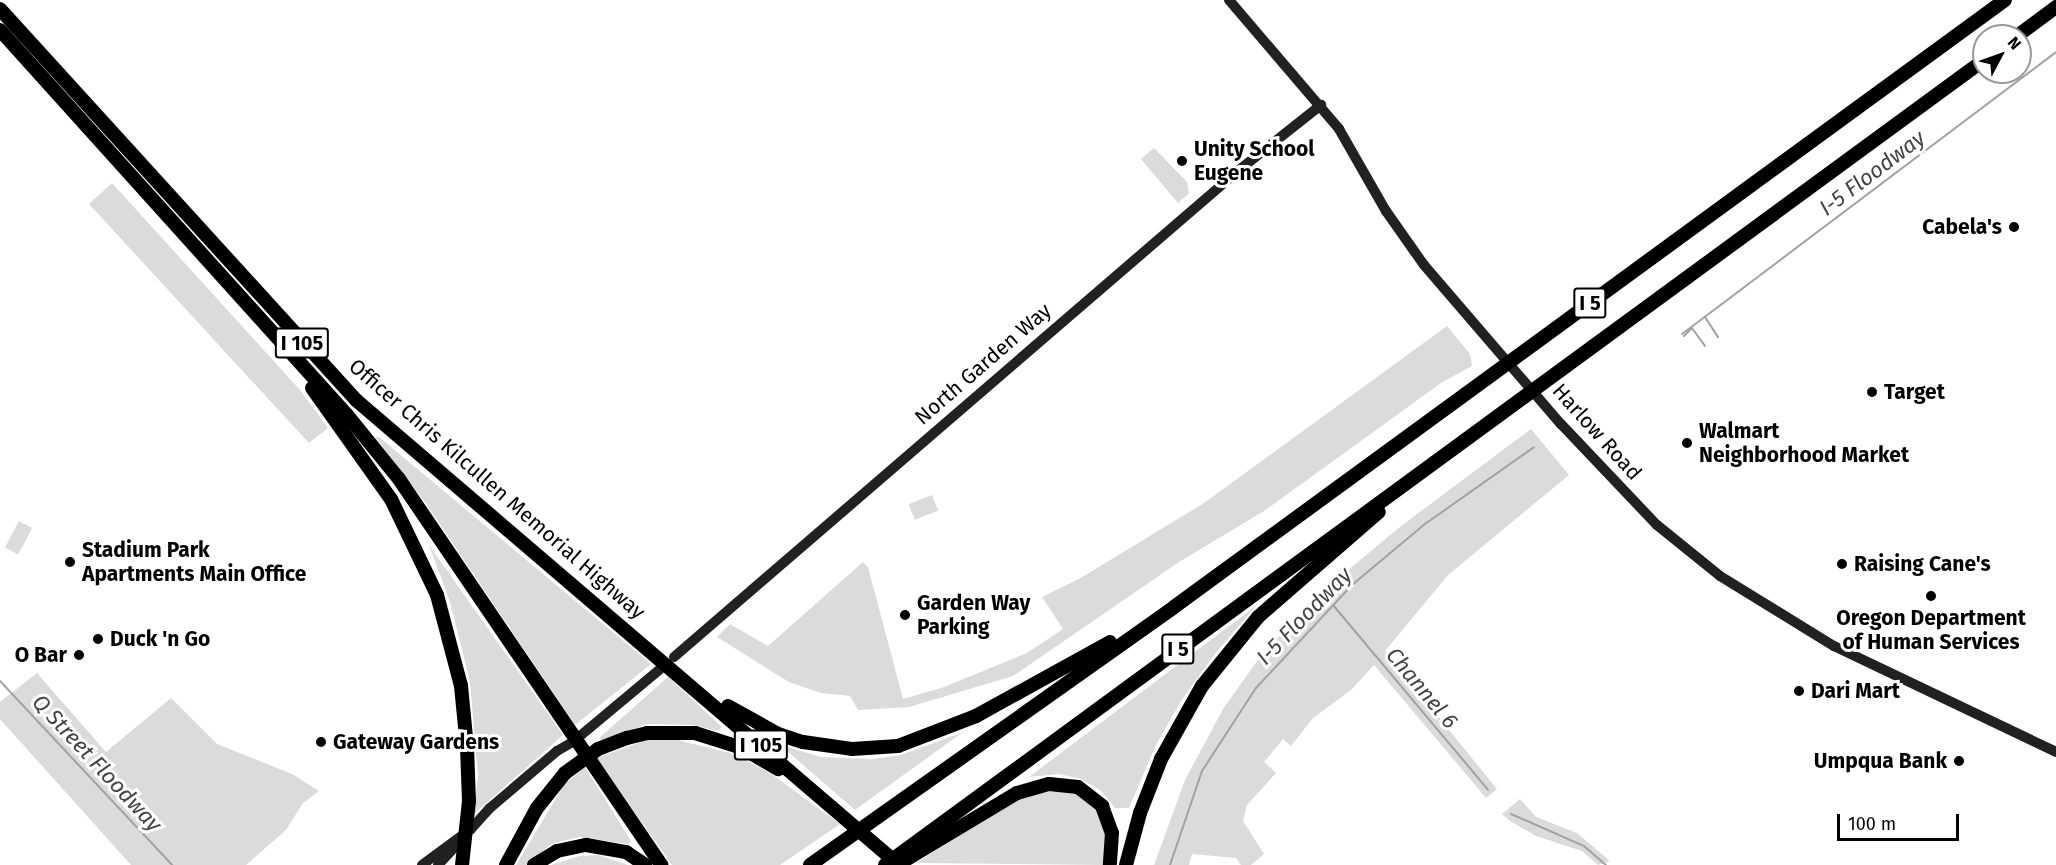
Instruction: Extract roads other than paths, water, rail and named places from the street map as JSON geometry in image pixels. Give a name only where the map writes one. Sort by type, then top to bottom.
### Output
[{"type":"highway","name":"I 5","points":[[810,865],[1174,607],[2005,0]]},
{"type":"highway","points":[[2032,25],[2056,7]]},
{"type":"highway","name":"Officer Chris Kilcullen Memorial Highway","points":[[0,9],[356,400],[691,683],[898,865]]},
{"type":"highway","name":"Officer Chris Kilcullen Memorial Highway","points":[[0,30],[268,327],[399,479],[661,865]]},
{"type":"highway","name":"I 5","points":[[885,865],[1972,69]]},
{"type":"highway","points":[[268,327],[378,480],[420,554],[437,595],[461,686],[469,801],[462,865]]},
{"type":"highway","points":[[1126,865],[1140,813],[1161,759],[1191,703],[1232,649],[1285,591],[1472,433]]},
{"type":"highway","points":[[691,683],[744,717],[803,742],[852,749],[898,746],[976,716],[1174,607]]},
{"type":"highway","points":[[506,865],[537,808],[565,773],[598,749],[647,732],[695,733],[728,742],[775,766],[832,805]]},
{"type":"highway","points":[[898,865],[1017,794],[1049,784],[1078,787],[1102,806],[1112,833],[1110,865]]},
{"type":"highway","points":[[534,865],[557,851],[586,845],[626,852],[645,865]]},
{"type":"street","name":"Harlow Road","points":[[1229,0],[1321,105],[1424,265],[1561,424],[1657,525],[1720,576],[1834,646],[2054,747]]},
{"type":"street","name":"North Garden Way","points":[[674,657],[1239,170],[1321,105]]},
{"type":"street","points":[[580,736],[660,669]]},
{"type":"street","points":[[422,865],[487,816],[495,813],[571,743],[549,758],[490,808],[487,816]]},
{"type":"street","points":[[438,865],[471,829]]},
{"type":"waterway","name":"I-5 Floodway","points":[[1682,334],[2056,52]]},
{"type":"waterway","name":"I-5 Floodway","points":[[1705,317],[1718,337]]},
{"type":"waterway","name":"I-5 Floodway","points":[[1684,336],[1692,328],[1705,346]]},
{"type":"waterway","name":"I-5 Floodway","points":[[1170,865],[1202,771],[1256,688],[1352,585],[1425,524],[1534,447]]},
{"type":"waterway","name":"Channel 6","points":[[1333,605],[1488,790]]},
{"type":"waterway","name":"Q Street Floodway","points":[[0,681],[172,865]]},
{"type":"waterway","name":"Channel 6","points":[[1511,814],[1584,846],[1606,865]]},
{"type":"place","name":"Unity School Eugene","points":[[1182,161]]},
{"type":"place","name":"Cabela's","points":[[2014,227]]},
{"type":"place","name":"Target","points":[[1872,392]]},
{"type":"place","name":"Walmart Neighborhood Market","points":[[1687,443]]},
{"type":"place","name":"Stadium Park Apartments Main Office","points":[[70,562]]},
{"type":"place","name":"Raising Cane's","points":[[1842,564]]},
{"type":"place","name":"Oregon Department of Human Services","points":[[1931,596]]},
{"type":"place","name":"Garden Way Parking","points":[[905,615]]},
{"type":"place","name":"Duck 'n Go","points":[[98,639]]},
{"type":"place","name":"O Bar","points":[[79,655]]},
{"type":"place","name":"Dari Mart","points":[[1799,691]]},
{"type":"place","name":"Gateway Gardens","points":[[321,742]]},
{"type":"place","name":"Umpqua Bank","points":[[1959,761]]}]
